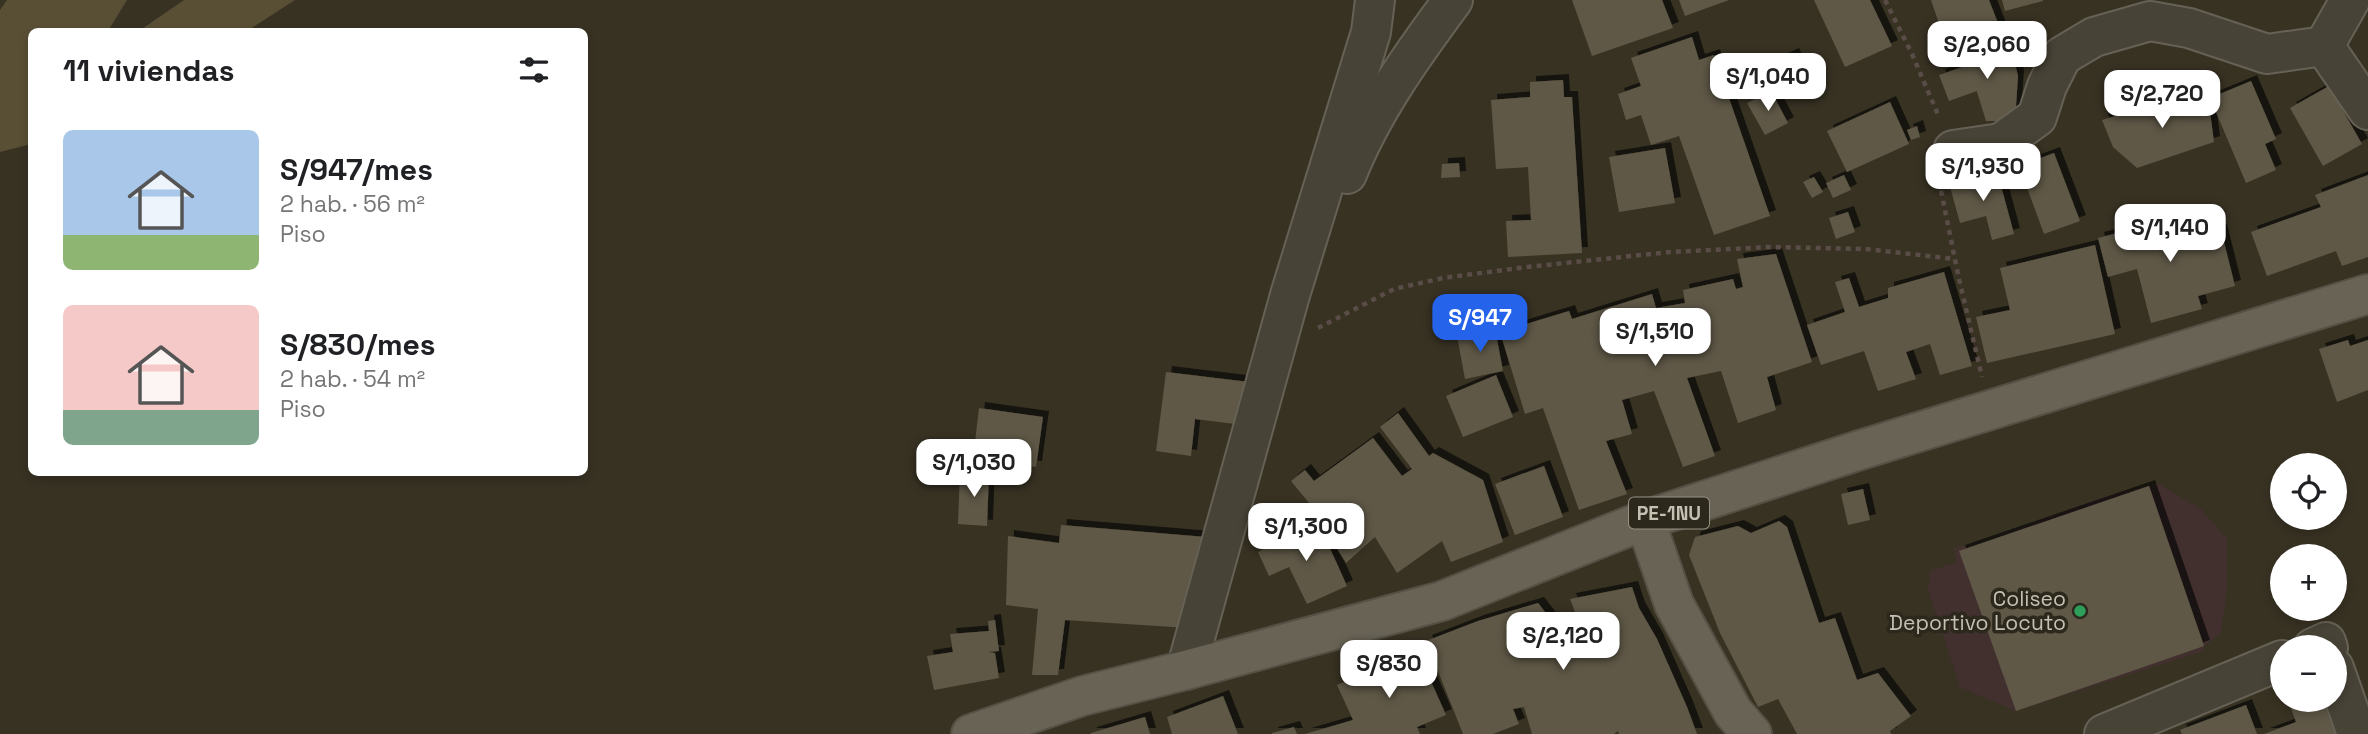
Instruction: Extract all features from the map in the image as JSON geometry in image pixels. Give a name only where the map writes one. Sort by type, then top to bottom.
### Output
[{"type":"main road","name":"PE-1NU","points":[[971,734],[1082,696],[1442,601],[1646,520],[1990,409],[2368,294]]},
{"type":"main road","points":[[1646,520],[1674,604],[1733,712],[1752,734]]},
{"type":"street","points":[[1186,670],[1290,296],[1371,32],[1376,0]]},
{"type":"street","points":[[1290,296],[1327,224],[1355,153],[1408,62],[1453,0]]},
{"type":"street","points":[[2324,46],[2350,0]]},
{"type":"street","points":[[1953,150],[2001,143],[2037,117],[2047,86],[2063,56],[2094,37],[2150,21],[2189,27],[2267,54],[2324,46]]},
{"type":"street","points":[[2324,46],[2368,110]]},
{"type":"street","points":[[2104,734],[2270,665]]},
{"type":"street","points":[[2347,705],[2357,734]]},
{"type":"path","points":[[1885,0],[1912,54],[1953,150],[1936,165],[1990,409]]},
{"type":"path","points":[[1273,357],[1332,319],[1394,289],[1443,278],[1670,252],[1768,247],[1866,248],[1955,259]]},
{"type":"shaded area","points":[[7,0],[127,0],[110,28],[28,28],[28,145],[0,152],[0,10]]},
{"type":"shaded area","points":[[184,0],[295,0],[252,28],[143,28]]},
{"type":"shaded area","name":"Coliseo Deportivo Locuto","points":[[2159,484],[2202,510],[2227,539],[2227,589],[2221,633],[2204,646],[2203,651],[2016,711],[1960,687],[1928,590],[1930,571],[1957,562],[1953,548],[1982,543],[2103,497]]},
{"type":"building","points":[[1572,0],[1662,0],[1673,28],[1592,56]]},
{"type":"building","points":[[1679,0],[1729,0],[1685,16]]},
{"type":"building","points":[[1814,0],[1870,0],[1892,46],[1845,67]]},
{"type":"building","points":[[1931,0],[1989,0],[2001,31],[1946,44]]},
{"type":"building","points":[[2002,0],[2043,0],[2043,1],[2005,11]]},
{"type":"building","points":[[1692,37],[1699,60],[1714,55],[1770,216],[1714,235],[1679,136],[1651,145],[1641,115],[1626,120],[1618,94],[1641,86],[1631,58]]},
{"type":"building","points":[[2010,42],[2018,76],[2016,106],[2010,121],[1986,121],[1977,91],[1949,101],[1939,75],[1968,65],[1969,50]]},
{"type":"building","points":[[1793,54],[1806,81],[1783,92],[1769,65]]},
{"type":"building","points":[[1563,80],[1564,97],[1572,97],[1582,253],[1508,257],[1506,221],[1531,220],[1528,167],[1496,169],[1491,100],[1530,97],[1530,82]]},
{"type":"building","points":[[2251,81],[2276,139],[2265,144],[2276,170],[2246,183],[2210,98]]},
{"type":"building","points":[[2329,86],[2362,144],[2323,166],[2290,108]]},
{"type":"building","points":[[1771,91],[1788,123],[1765,135],[1747,103]]},
{"type":"building","points":[[2200,91],[2210,112],[2214,142],[2137,168],[2113,147],[2102,120]]},
{"type":"building","points":[[1890,102],[1909,144],[1847,172],[1827,131]]},
{"type":"building","points":[[1917,126],[1920,137],[1911,140],[1907,130]]},
{"type":"building","points":[[1665,148],[1675,203],[1619,212],[1609,157]]},
{"type":"building","points":[[2054,153],[2080,221],[2044,234],[2019,166]]},
{"type":"building","points":[[1459,163],[1460,177],[1441,178],[1442,164]]},
{"type":"building","points":[[1997,171],[2014,234],[1992,240],[1986,216],[1960,223],[1949,183]]},
{"type":"building","points":[[1844,175],[1851,190],[1833,198],[1826,183]]},
{"type":"building","points":[[2368,175],[2368,257],[2342,266],[2336,251],[2267,276],[2251,232],[2321,207],[2315,195]]},
{"type":"building","points":[[1814,177],[1823,192],[1812,198],[1803,182]]},
{"type":"building","points":[[1848,212],[1855,232],[1836,239],[1829,218]]},
{"type":"building","points":[[2194,213],[2200,236],[2221,230],[2235,286],[2198,296],[2202,309],[2151,323],[2137,269],[2108,277],[2098,238]]},
{"type":"building","points":[[2095,245],[2115,334],[1987,363],[1976,317],[2010,310],[2000,268]]},
{"type":"building","points":[[1776,254],[1812,362],[1767,377],[1776,410],[1738,423],[1721,371],[1687,378],[1715,456],[1683,467],[1654,391],[1622,400],[1632,434],[1606,441],[1627,494],[1579,510],[1543,408],[1525,414],[1500,332],[1569,311],[1572,319],[1652,294],[1656,308],[1685,303],[1683,290],[1733,279],[1736,289],[1743,287],[1737,259]]},
{"type":"building","points":[[1944,272],[1972,366],[1940,375],[1930,344],[1906,352],[1916,379],[1878,391],[1864,351],[1821,365],[1807,325],[1845,312],[1835,282],[1849,278],[1859,307],[1888,298],[1888,288]]},
{"type":"building","points":[[1495,329],[1503,371],[1465,379],[1457,336]]},
{"type":"building","points":[[2348,340],[2350,346],[2368,340],[2368,390],[2337,402],[2319,349]]},
{"type":"building","points":[[1166,372],[1249,382],[1243,425],[1195,419],[1191,456],[1156,451]]},
{"type":"building","points":[[1496,375],[1513,417],[1463,437],[1446,396]]},
{"type":"building","points":[[979,408],[1043,417],[1036,467],[973,459]]},
{"type":"building","points":[[1398,413],[1429,456],[1433,453],[1483,480],[1503,542],[1451,562],[1442,541],[1397,573],[1375,537],[1346,563],[1329,536],[1332,531],[1291,481],[1305,470],[1314,481],[1373,438],[1402,476],[1412,469],[1380,427]]},
{"type":"building","points":[[1544,466],[1563,517],[1515,535],[1495,484]]},
{"type":"building","points":[[960,471],[989,473],[987,526],[958,524]]},
{"type":"building","name":"Coliseo Deportivo Locuto","points":[[2149,486],[2204,646],[2016,711],[1959,551]]},
{"type":"building","points":[[1863,489],[1870,520],[1848,525],[1841,494]]},
{"type":"building","points":[[1779,521],[1787,527],[1819,623],[1835,618],[1857,680],[1878,673],[1911,716],[1890,731],[1891,734],[1797,734],[1778,699],[1758,707],[1720,633],[1689,555],[1695,537],[1738,526],[1751,533]]},
{"type":"building","points":[[1319,524],[1347,586],[1307,604],[1289,567],[1269,576],[1258,552]]},
{"type":"building","points":[[1061,525],[1206,537],[1188,628],[1065,620],[1058,675],[1032,675],[1038,609],[1006,605],[1008,536],[1059,543]]},
{"type":"building","points":[[1632,587],[1697,734],[1619,734],[1618,731],[1614,734],[1532,734],[1524,707],[1513,709],[1519,724],[1493,734],[1463,734],[1426,641],[1478,621],[1538,603],[1553,622],[1577,617],[1570,599]]},
{"type":"building","points":[[995,620],[999,651],[988,652],[995,653],[999,678],[934,690],[927,656],[953,652],[950,634],[989,631],[988,621]]},
{"type":"building","points":[[1417,650],[1446,715],[1417,727],[1420,734],[1305,734],[1353,720],[1337,685]]},
{"type":"building","points":[[1223,696],[1238,734],[1172,734],[1167,717]]},
{"type":"building","points":[[2246,705],[2257,734],[2182,734],[2180,730]]},
{"type":"building","points":[[2292,712],[2327,712],[2335,734],[2264,734],[2296,722]]},
{"type":"building","points":[[1145,717],[1150,734],[1091,734],[1091,733]]},
{"type":"building","points":[[1294,727],[1297,734],[1272,734],[1272,733]]},
{"type":"place","name":"Coliseo Deportivo Locuto","points":[[2080,611]]}]
